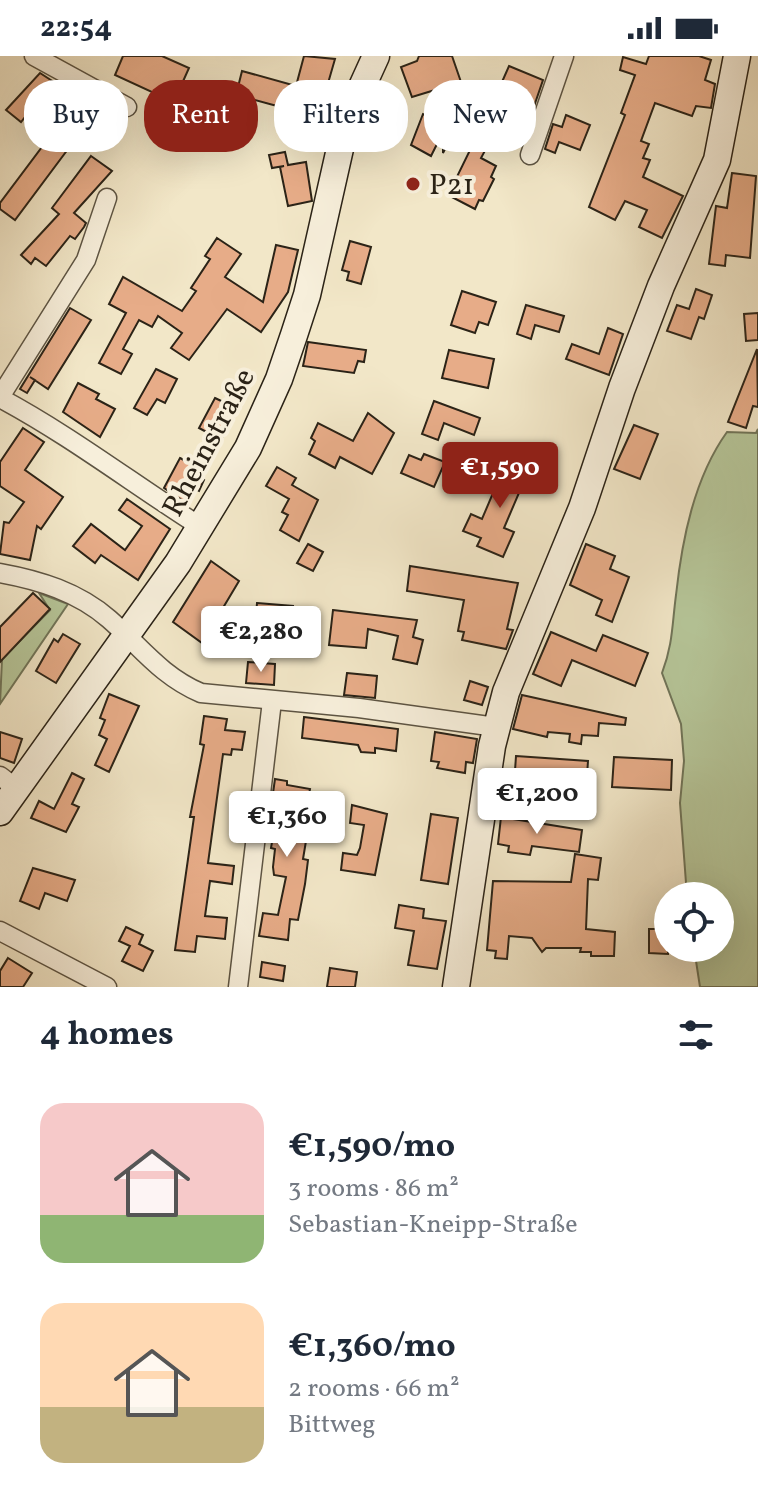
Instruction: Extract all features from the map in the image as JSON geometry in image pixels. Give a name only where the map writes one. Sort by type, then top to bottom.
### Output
[{"type":"main road","name":"Rheinstraße","points":[[0,812],[9,782],[125,636],[201,527],[248,448],[279,379],[307,295],[346,122],[376,56]]},
{"type":"main road","points":[[456,987],[496,727],[506,692],[582,508],[652,310],[717,160],[737,56]]},
{"type":"street","points":[[34,56],[78,80]]},
{"type":"street","points":[[530,155],[564,56]]},
{"type":"street","points":[[107,198],[86,260],[0,397],[63,432],[201,527]]},
{"type":"street","points":[[0,573],[31,579],[74,595],[108,619],[177,683],[203,693],[359,708],[496,727]]},
{"type":"street","points":[[238,987],[272,701]]},
{"type":"street","points":[[0,931],[107,987]]},
{"type":"green space","points":[[758,429],[758,987],[700,987],[696,962],[734,962],[734,882],[686,882],[680,803],[684,761],[681,724],[662,673],[670,643],[682,553],[698,489],[727,432],[756,433]]},
{"type":"green space","points":[[39,593],[68,604],[0,704],[2,659],[50,610]]},
{"type":"building","points":[[123,56],[162,56],[189,68],[184,80],[144,80],[144,88],[115,75]]},
{"type":"building","points":[[304,56],[335,59],[329,80],[298,80]]},
{"type":"building","points":[[419,56],[452,56],[460,80],[424,80],[424,93],[412,97],[401,67],[417,61]]},
{"type":"building","points":[[649,56],[699,56],[711,60],[705,80],[715,84],[711,108],[696,106],[692,116],[655,103],[641,141],[649,144],[643,158],[650,160],[643,177],[683,196],[662,238],[639,227],[647,210],[625,201],[615,220],[589,207],[625,115],[621,113],[635,75],[620,70],[623,57],[646,64]]},
{"type":"building","points":[[509,66],[543,80],[536,100],[536,80],[503,80]]},
{"type":"building","points":[[242,71],[274,80],[274,105],[258,101],[258,80],[240,80]]},
{"type":"building","points":[[40,73],[51,80],[34,80]]},
{"type":"building","points":[[24,90],[24,118],[21,122],[6,110]]},
{"type":"building","points":[[423,114],[424,152],[433,152],[431,156],[411,145]]},
{"type":"building","points":[[566,115],[590,125],[580,150],[559,142],[555,153],[545,149],[553,124],[562,127]]},
{"type":"building","points":[[38,152],[66,152],[15,220],[0,209],[0,203]]},
{"type":"building","points":[[285,152],[288,165],[306,162],[312,201],[288,206],[280,167],[284,166],[272,168],[269,155]]},
{"type":"building","points":[[469,152],[484,152],[481,158],[496,166],[491,177],[494,179],[483,201],[479,200],[475,209],[448,195]]},
{"type":"building","points":[[91,156],[112,171],[74,213],[86,223],[84,227],[75,239],[70,236],[46,266],[35,258],[31,264],[21,255],[59,214],[52,208]]},
{"type":"building","points":[[732,173],[756,176],[750,258],[726,255],[725,266],[709,264],[716,206],[727,208]]},
{"type":"building","points":[[217,238],[241,254],[225,277],[263,302],[276,245],[298,250],[288,292],[261,332],[227,309],[189,360],[171,348],[182,333],[158,316],[152,327],[139,320],[123,349],[132,354],[121,374],[99,363],[126,313],[109,304],[123,277],[182,311],[196,291],[191,288],[210,259],[205,256]]},
{"type":"building","points":[[350,241],[371,247],[361,284],[347,280],[349,272],[342,270]]},
{"type":"building","points":[[696,289],[712,295],[704,319],[699,317],[691,339],[667,331],[677,305],[689,309]]},
{"type":"building","points":[[462,291],[496,302],[488,325],[479,322],[475,333],[451,325]]},
{"type":"building","points":[[526,305],[564,316],[559,332],[535,325],[531,339],[517,334]]},
{"type":"building","points":[[70,308],[91,320],[48,389],[35,380],[27,393],[20,389]]},
{"type":"building","points":[[758,313],[758,340],[746,341],[744,314]]},
{"type":"building","points":[[608,328],[623,334],[609,375],[566,359],[572,344],[599,354]]},
{"type":"building","points":[[308,342],[366,350],[364,362],[358,361],[354,373],[303,366]]},
{"type":"building","points":[[757,349],[758,407],[753,406],[746,428],[728,422]]},
{"type":"building","points":[[449,350],[494,359],[488,388],[442,378]]},
{"type":"building","points":[[156,369],[177,379],[165,403],[157,399],[147,415],[134,408]]},
{"type":"building","points":[[78,383],[99,394],[96,399],[115,409],[100,437],[63,412]]},
{"type":"building","points":[[215,398],[238,409],[221,440],[199,428]]},
{"type":"building","points":[[434,401],[480,418],[474,435],[444,423],[438,440],[422,434]]},
{"type":"building","points":[[368,413],[394,433],[372,474],[340,457],[335,468],[309,454],[315,441],[311,438],[318,423],[353,441]]},
{"type":"building","points":[[634,425],[658,434],[640,479],[614,469]]},
{"type":"building","points":[[23,428],[44,442],[25,470],[63,497],[41,529],[37,526],[30,560],[0,554],[4,522],[9,523],[24,502],[0,486],[0,462]]},
{"type":"building","points":[[424,454],[445,462],[434,487],[401,473],[409,455],[421,460]]},
{"type":"building","points":[[180,458],[203,470],[199,477],[204,480],[199,491],[193,488],[185,502],[164,488]]},
{"type":"building","points":[[507,460],[535,472],[530,484],[524,481],[504,528],[514,532],[503,557],[477,546],[481,538],[463,531],[471,514],[482,519]]},
{"type":"building","points":[[277,467],[296,478],[292,485],[318,500],[299,541],[280,530],[288,515],[282,512],[289,499],[266,486]]},
{"type":"building","points":[[127,499],[170,529],[138,580],[101,555],[95,563],[73,546],[91,524],[125,550],[142,526],[119,510]]},
{"type":"building","points":[[308,544],[323,552],[313,571],[297,563]]},
{"type":"building","points":[[586,544],[615,556],[610,569],[629,577],[612,622],[596,615],[602,600],[570,585]]},
{"type":"building","points":[[211,561],[239,581],[202,643],[173,622]]},
{"type":"building","points":[[410,566],[518,583],[507,629],[513,630],[506,649],[462,640],[464,632],[458,631],[464,600],[407,591]]},
{"type":"building","points":[[33,593],[50,609],[0,662],[0,627]]},
{"type":"building","points":[[257,603],[293,606],[290,642],[254,639]]},
{"type":"building","points":[[333,610],[417,620],[413,637],[423,640],[417,664],[393,659],[398,636],[368,629],[366,648],[329,645]]},
{"type":"building","points":[[551,632],[596,651],[603,635],[648,653],[635,686],[572,660],[561,686],[533,674]]},
{"type":"building","points":[[63,634],[80,644],[56,683],[36,671],[54,639],[58,642]]},
{"type":"building","points":[[248,662],[275,664],[274,685],[246,683]]},
{"type":"building","points":[[347,673],[377,676],[375,698],[344,695]]},
{"type":"building","points":[[470,681],[488,687],[482,705],[464,700]]},
{"type":"building","points":[[109,694],[139,706],[109,772],[95,765],[107,739],[99,735],[105,720],[100,718]]},
{"type":"building","points":[[522,695],[626,718],[625,725],[599,723],[598,736],[582,735],[581,744],[569,742],[570,734],[548,732],[547,737],[513,729]]},
{"type":"building","points":[[204,716],[227,719],[225,730],[245,732],[242,750],[232,749],[231,755],[223,754],[208,863],[234,866],[232,884],[210,881],[205,916],[227,918],[225,939],[197,936],[195,952],[175,950],[194,817],[190,817],[204,745],[200,744]]},
{"type":"building","points":[[304,717],[398,729],[396,751],[375,748],[375,753],[361,752],[358,745],[302,738]]},
{"type":"building","points":[[0,732],[22,739],[14,763],[0,758]]},
{"type":"building","points":[[435,732],[477,739],[473,763],[466,762],[465,773],[437,768],[439,762],[431,761]]},
{"type":"building","points":[[516,756],[588,761],[586,790],[514,785]]},
{"type":"building","points":[[614,757],[672,760],[671,790],[612,787]]},
{"type":"building","points":[[72,773],[84,779],[72,804],[79,807],[66,832],[31,818],[39,801],[54,809]]},
{"type":"building","points":[[275,779],[287,781],[287,785],[310,789],[307,805],[299,804],[294,839],[306,841],[303,859],[308,860],[305,884],[298,920],[290,919],[288,940],[259,936],[263,913],[278,915],[286,877],[274,875],[273,867],[275,849],[271,848],[278,808],[271,807]]},
{"type":"building","points":[[352,805],[387,814],[375,875],[341,870],[343,853],[357,855],[364,825],[350,823]]},
{"type":"building","points":[[431,814],[458,818],[448,884],[421,880]]},
{"type":"building","points":[[501,817],[582,830],[579,852],[532,846],[530,855],[508,852],[509,846],[498,844]]},
{"type":"building","points":[[575,854],[601,858],[598,880],[588,879],[586,929],[615,932],[614,956],[591,956],[591,952],[580,952],[581,948],[546,948],[542,952],[532,938],[509,936],[507,959],[495,958],[496,951],[487,950],[493,881],[571,882]]},
{"type":"building","points":[[33,868],[75,880],[67,901],[45,893],[39,909],[20,901]]},
{"type":"building","points":[[399,905],[424,909],[423,918],[446,921],[437,969],[408,965],[414,931],[395,928]]},
{"type":"building","points":[[126,927],[143,935],[139,944],[153,951],[143,971],[122,961],[130,946],[119,941]]},
{"type":"building","points":[[649,929],[654,929],[654,953],[649,953]]},
{"type":"building","points":[[8,958],[32,973],[23,987],[0,987],[0,971]]},
{"type":"building","points":[[262,962],[285,966],[283,981],[260,977]]},
{"type":"building","points":[[330,968],[357,972],[355,987],[327,987]]},
{"type":"place","name":"P21","points":[[413,184]]}]
